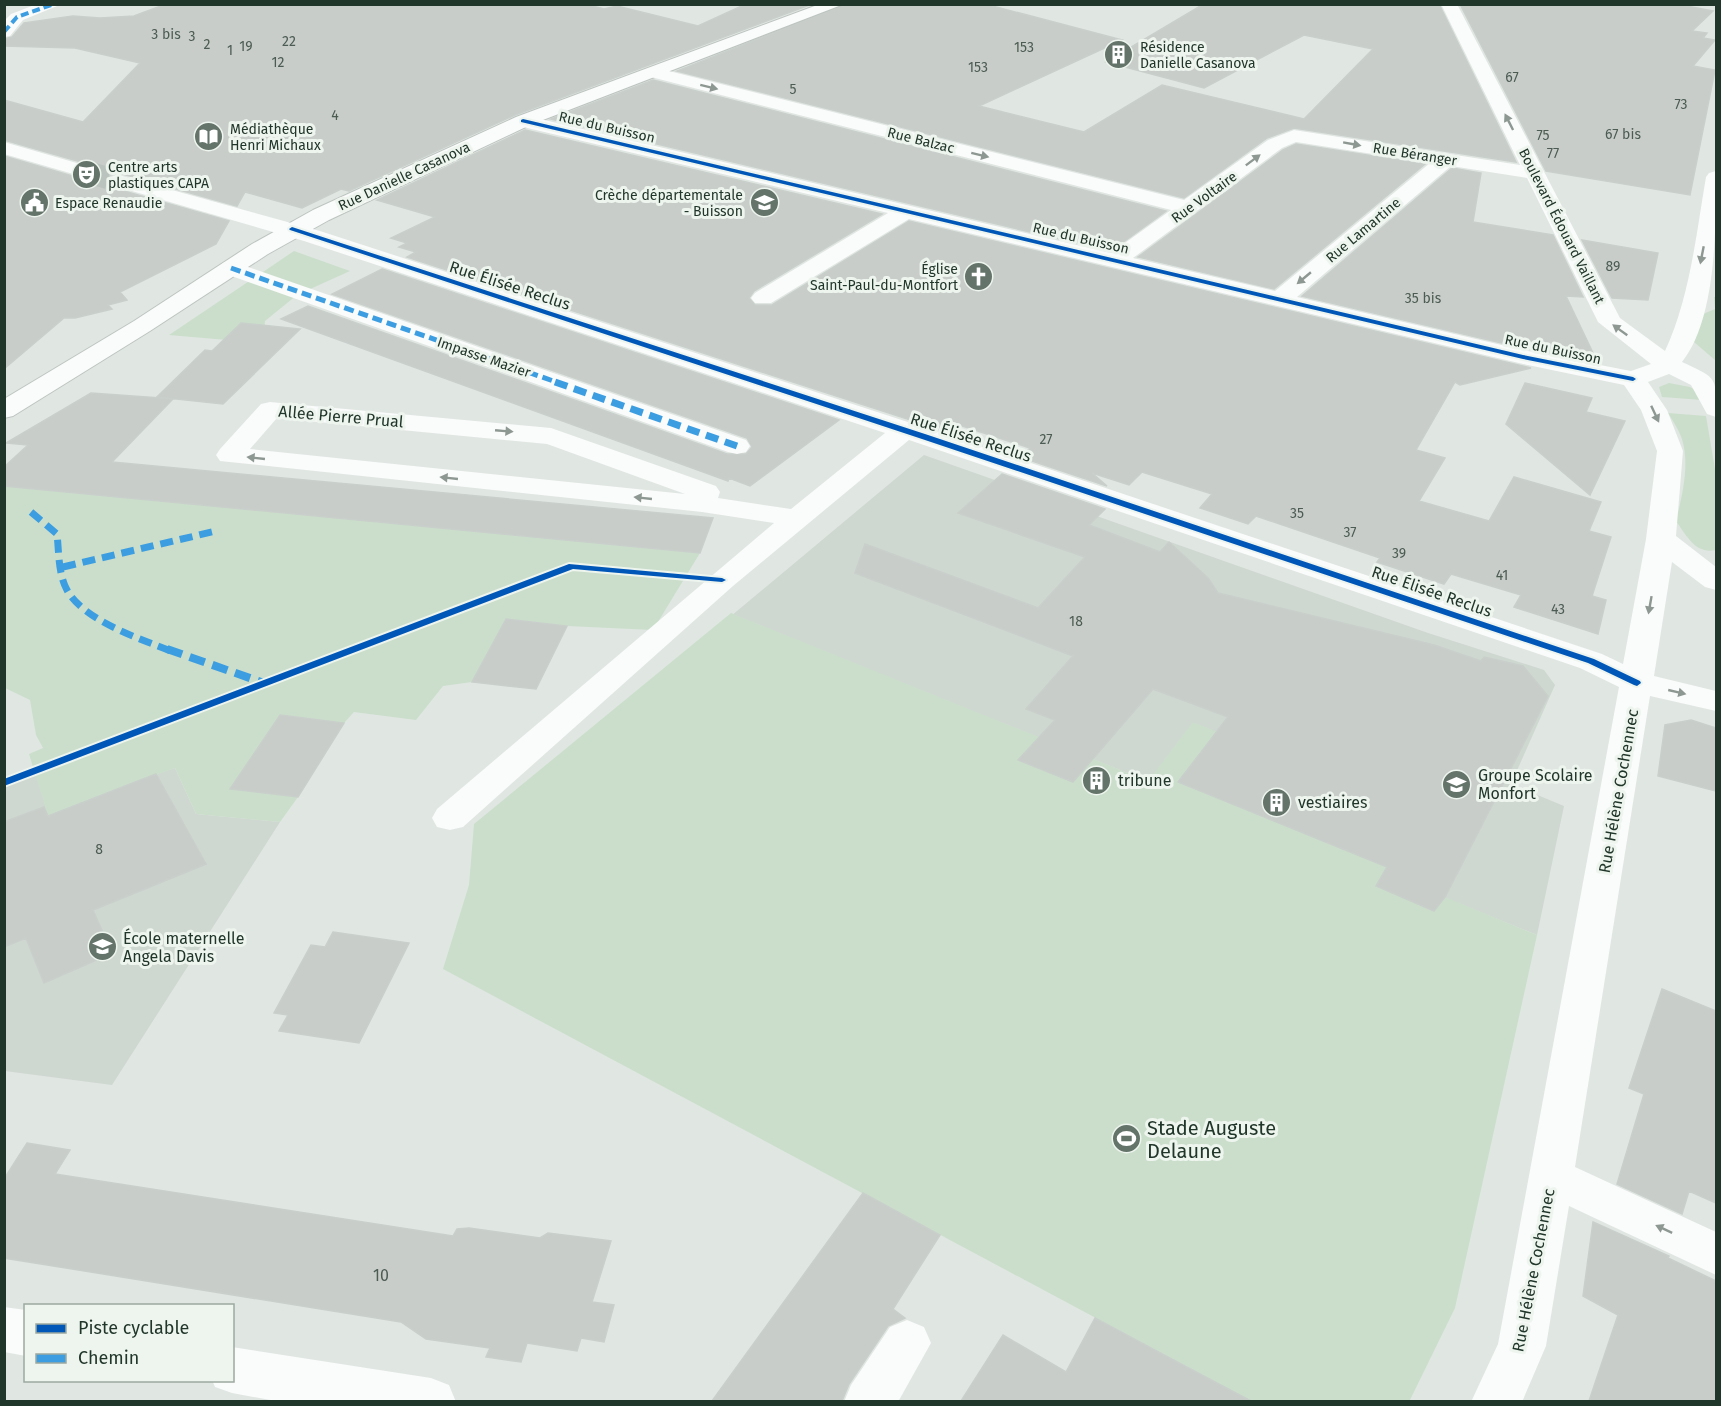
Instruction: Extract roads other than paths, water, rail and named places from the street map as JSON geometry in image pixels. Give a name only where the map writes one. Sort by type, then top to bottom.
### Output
[{"type":"street","points":[[4,32],[17,17],[54,4]]},
{"type":"street","name":"Rue Danielle Casanova","points":[[4,410],[292,230],[523,121],[836,4]]},
{"type":"street","name":"Boulevard Édouard Vaillant","points":[[1449,4],[1610,322],[1667,364],[1701,380],[1716,409]]},
{"type":"street","name":"Rue Balzac","points":[[653,72],[1189,208]]},
{"type":"street","name":"Rue du Buisson","points":[[523,121],[1523,357],[1633,379]]},
{"type":"street","name":"Rue Béranger","points":[[1294,136],[1536,173]]},
{"type":"street","name":"Rue Voltaire","points":[[1116,261],[1275,144],[1294,136]]},
{"type":"street","points":[[4,148],[87,172]]},
{"type":"street","name":"Rue Lamartine","points":[[1280,299],[1446,160]]},
{"type":"street","points":[[1633,379],[1667,364],[1677,352],[1694,313],[1716,177]]},
{"type":"street","name":"Rue Élisée Reclus","points":[[118,181],[292,230],[905,430],[1580,657],[1637,683],[1716,701]]},
{"type":"street","points":[[763,298],[907,211]]},
{"type":"street","name":"Impasse Mazier","points":[[231,268],[737,446]]},
{"type":"street","name":"Rue Hélène Cochennec","points":[[1496,1401],[1522,1346],[1661,539],[1670,451],[1654,410],[1633,379]]},
{"type":"street","name":"Allée Pierre Prual","points":[[702,504],[706,492],[551,436],[508,431],[270,410],[230,455],[702,504],[796,518]]},
{"type":"street","points":[[450,818],[722,580],[905,430]]},
{"type":"street","points":[[1661,539],[1716,581]]},
{"type":"street","points":[[1550,1176],[1716,1254]]},
{"type":"street","points":[[4,1329],[24,1333]]},
{"type":"street","points":[[869,1401],[907,1343]]},
{"type":"street","points":[[234,1370],[430,1401]]},
{"type":"tunnel","points":[[87,172],[118,181]]},
{"type":"place","name":"Résidence Danielle Casanova","points":[[1119,55]]},
{"type":"place","name":"Médiathèque Henri Michaux","points":[[209,137]]},
{"type":"place","name":"Centre arts plastiques CAPA","points":[[87,175]]},
{"type":"place","name":"Espace Renaudie","points":[[34,203]]},
{"type":"place","name":"Crèche départementale - Buisson","points":[[764,203]]},
{"type":"place","name":"Église Saint-Paul-du-Montfort","points":[[979,277]]},
{"type":"place","name":"tribune","points":[[1097,780]]},
{"type":"place","name":"Groupe Scolaire Monfort","points":[[1457,784]]},
{"type":"place","name":"vestiaires","points":[[1277,802]]},
{"type":"place","name":"École maternelle Angela Davis","points":[[102,947]]},
{"type":"place","name":"Stade Auguste Delaune","points":[[1126,1139]]}]
